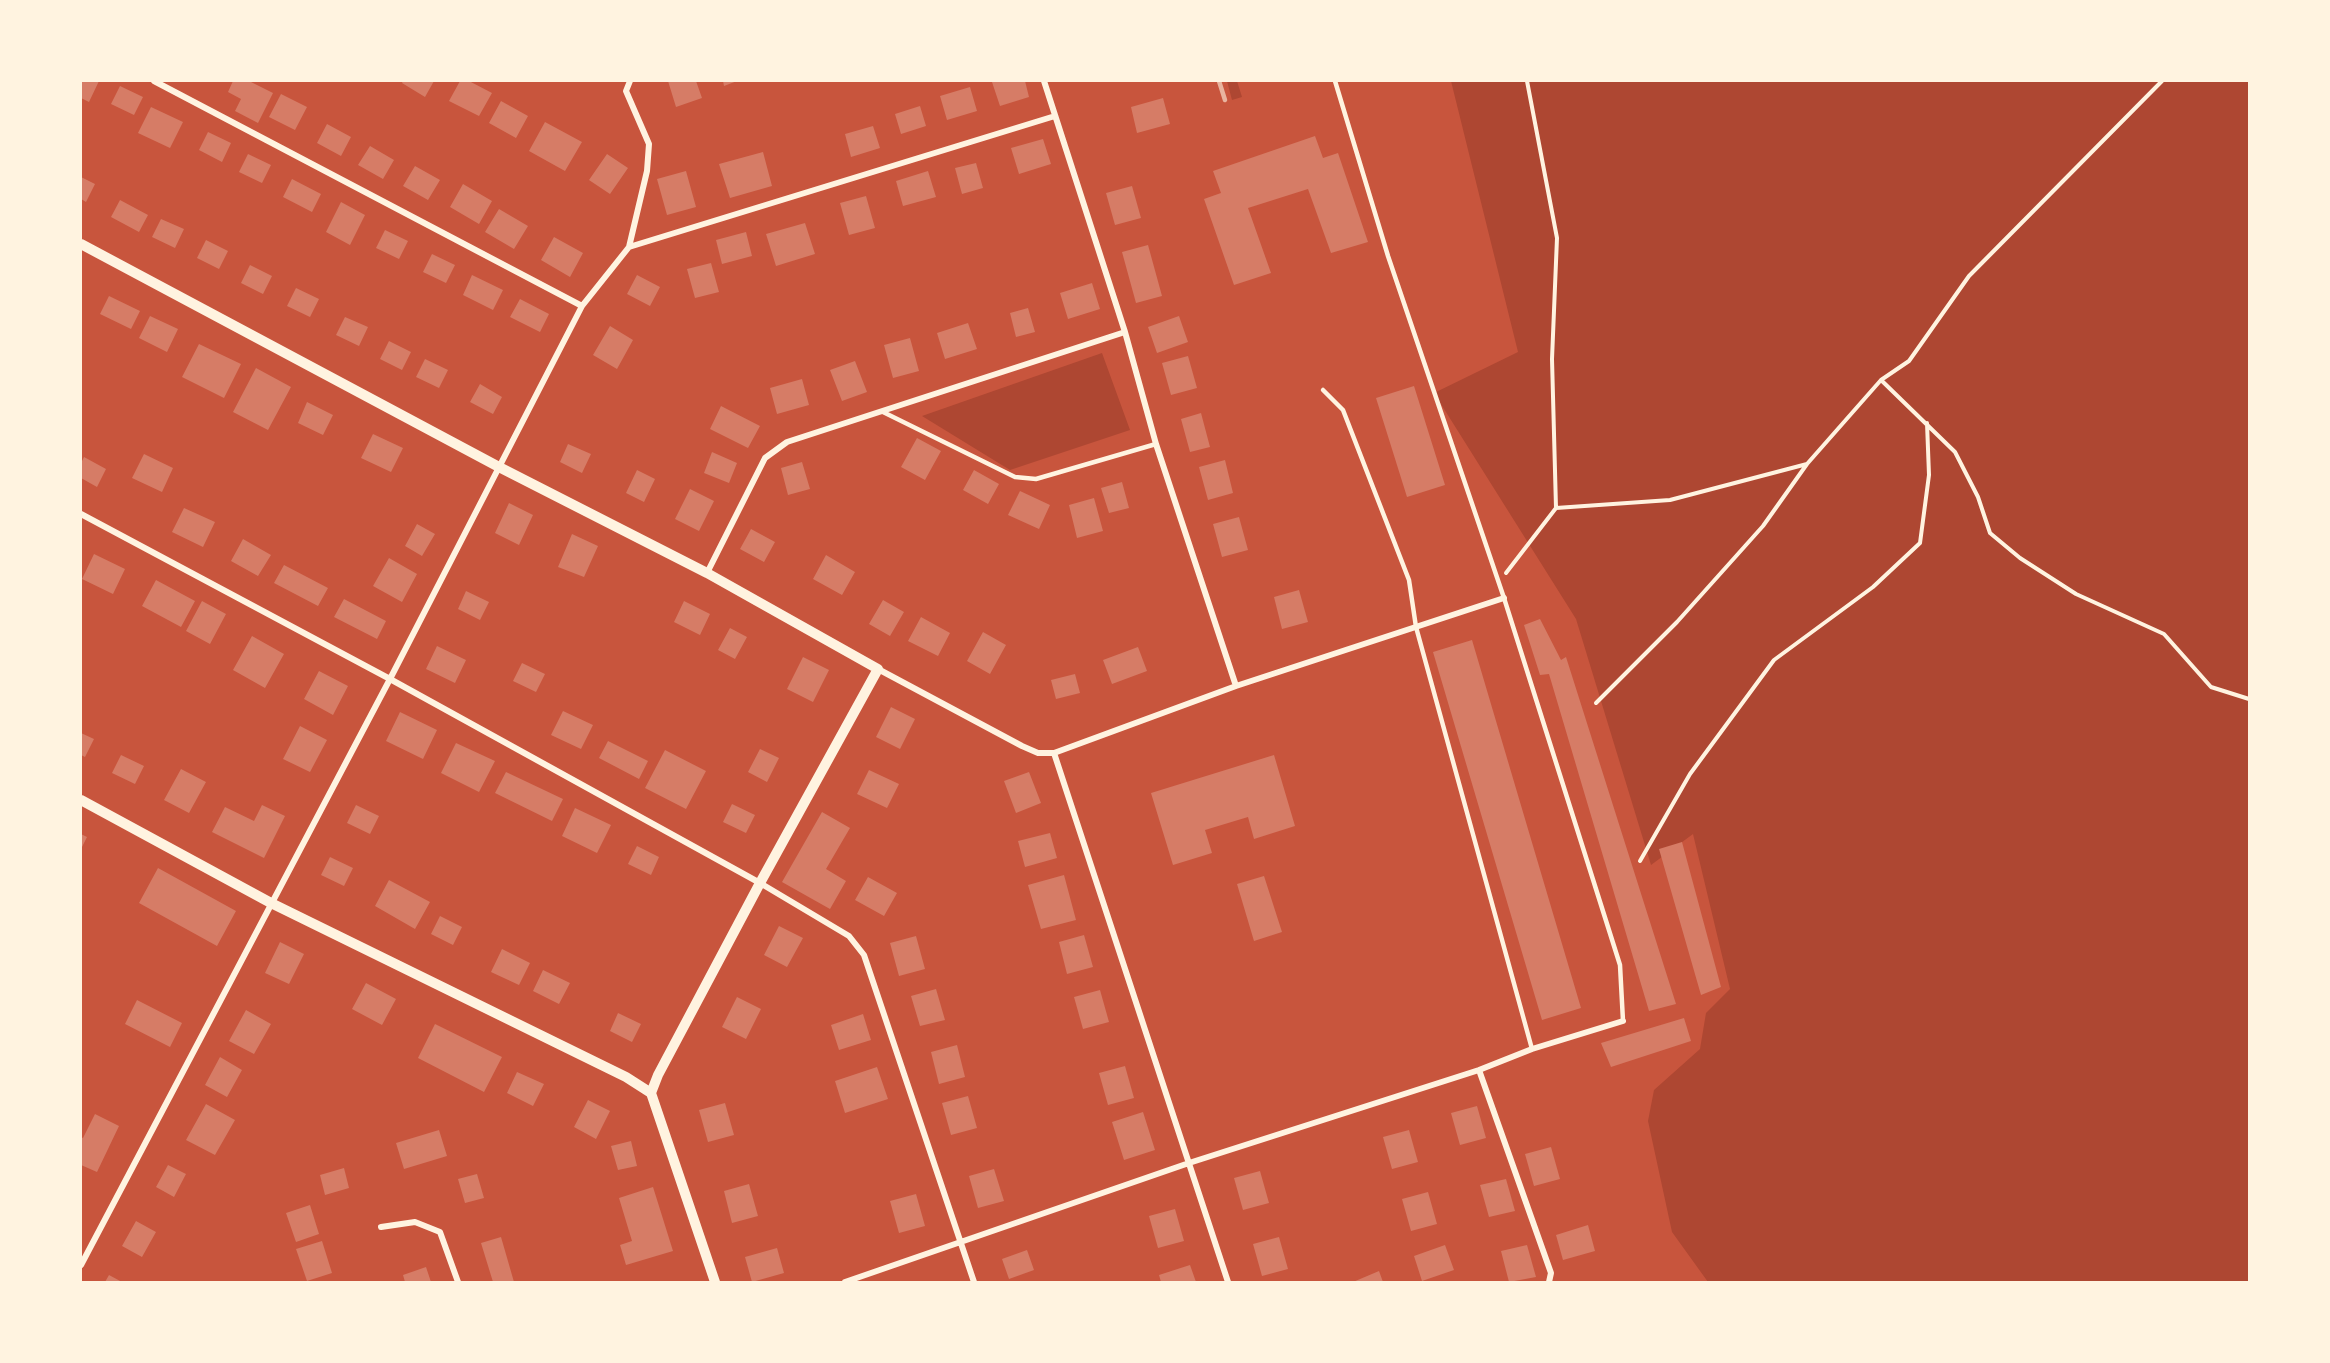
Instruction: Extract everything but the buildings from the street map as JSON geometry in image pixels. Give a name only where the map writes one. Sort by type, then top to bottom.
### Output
[{"type":"street","points":[[154,81],[582,306]]},
{"type":"street","points":[[81,1265],[390,679],[582,306],[629,247],[647,171],[649,144],[626,92],[630,81]]},
{"type":"street","points":[[1044,81],[1125,332],[1156,444],[1236,686]]},
{"type":"street","points":[[629,247],[1055,116]]},
{"type":"street","points":[[81,244],[499,467],[707,573],[878,669],[1038,753],[1054,753],[1236,686],[1504,598]]},
{"type":"street","points":[[707,573],[765,458],[787,442],[1125,332]]},
{"type":"street","points":[[81,514],[390,679],[760,883],[849,936],[864,955],[974,1282]]},
{"type":"street","points":[[651,1093],[663,1065],[760,883],[878,669]]},
{"type":"street","points":[[1054,753],[1228,1282]]},
{"type":"street","points":[[81,800],[271,903],[615,1072],[651,1093],[714,1282]]},
{"type":"street","points":[[845,1282],[1189,1163],[1479,1070],[1532,1048],[1623,1021]]},
{"type":"street","points":[[1479,1070],[1551,1273],[1549,1282]]},
{"type":"street","points":[[381,1227],[415,1222],[440,1232],[458,1282]]},
{"type":"lane","points":[[1335,81],[1388,256],[1504,598],[1620,965],[1623,1021]]},
{"type":"lane","points":[[1323,390],[1342,410],[1409,580],[1416,627],[1532,1048]]},
{"type":"lane","points":[[883,412],[1014,477],[1036,479],[1156,444]]},
{"type":"path","points":[[1506,574],[1556,508],[1552,359],[1557,238],[1527,81]]},
{"type":"path","points":[[1596,704],[1677,622],[1763,526],[1807,464],[1881,380],[1909,360],[1969,276],[2162,81]]},
{"type":"path","points":[[1881,380],[1955,452],[1978,497],[1990,533],[2020,558],[2076,594],[2164,634],[2211,687],[2249,699]]},
{"type":"path","points":[[1640,861],[1690,774],[1774,660],[1873,587],[1920,543],[1929,475],[1927,423]]},
{"type":"path","points":[[1556,508],[1670,500],[1807,464]]},
{"type":"shaded area","points":[[1227,81],[1237,81],[1242,97],[1232,100]]},
{"type":"shaded area","points":[[1451,81],[2249,81],[2249,1282],[1708,1282],[1672,1232],[1648,1121],[1654,1090],[1700,1049],[1706,1013],[1730,989],[1693,834],[1651,865],[1576,619],[1434,393],[1518,352]]},
{"type":"shaded area","points":[[1102,353],[1130,430],[1010,470],[922,416]]},
{"type":"railway","points":[[1219,81],[1225,100]]}]
